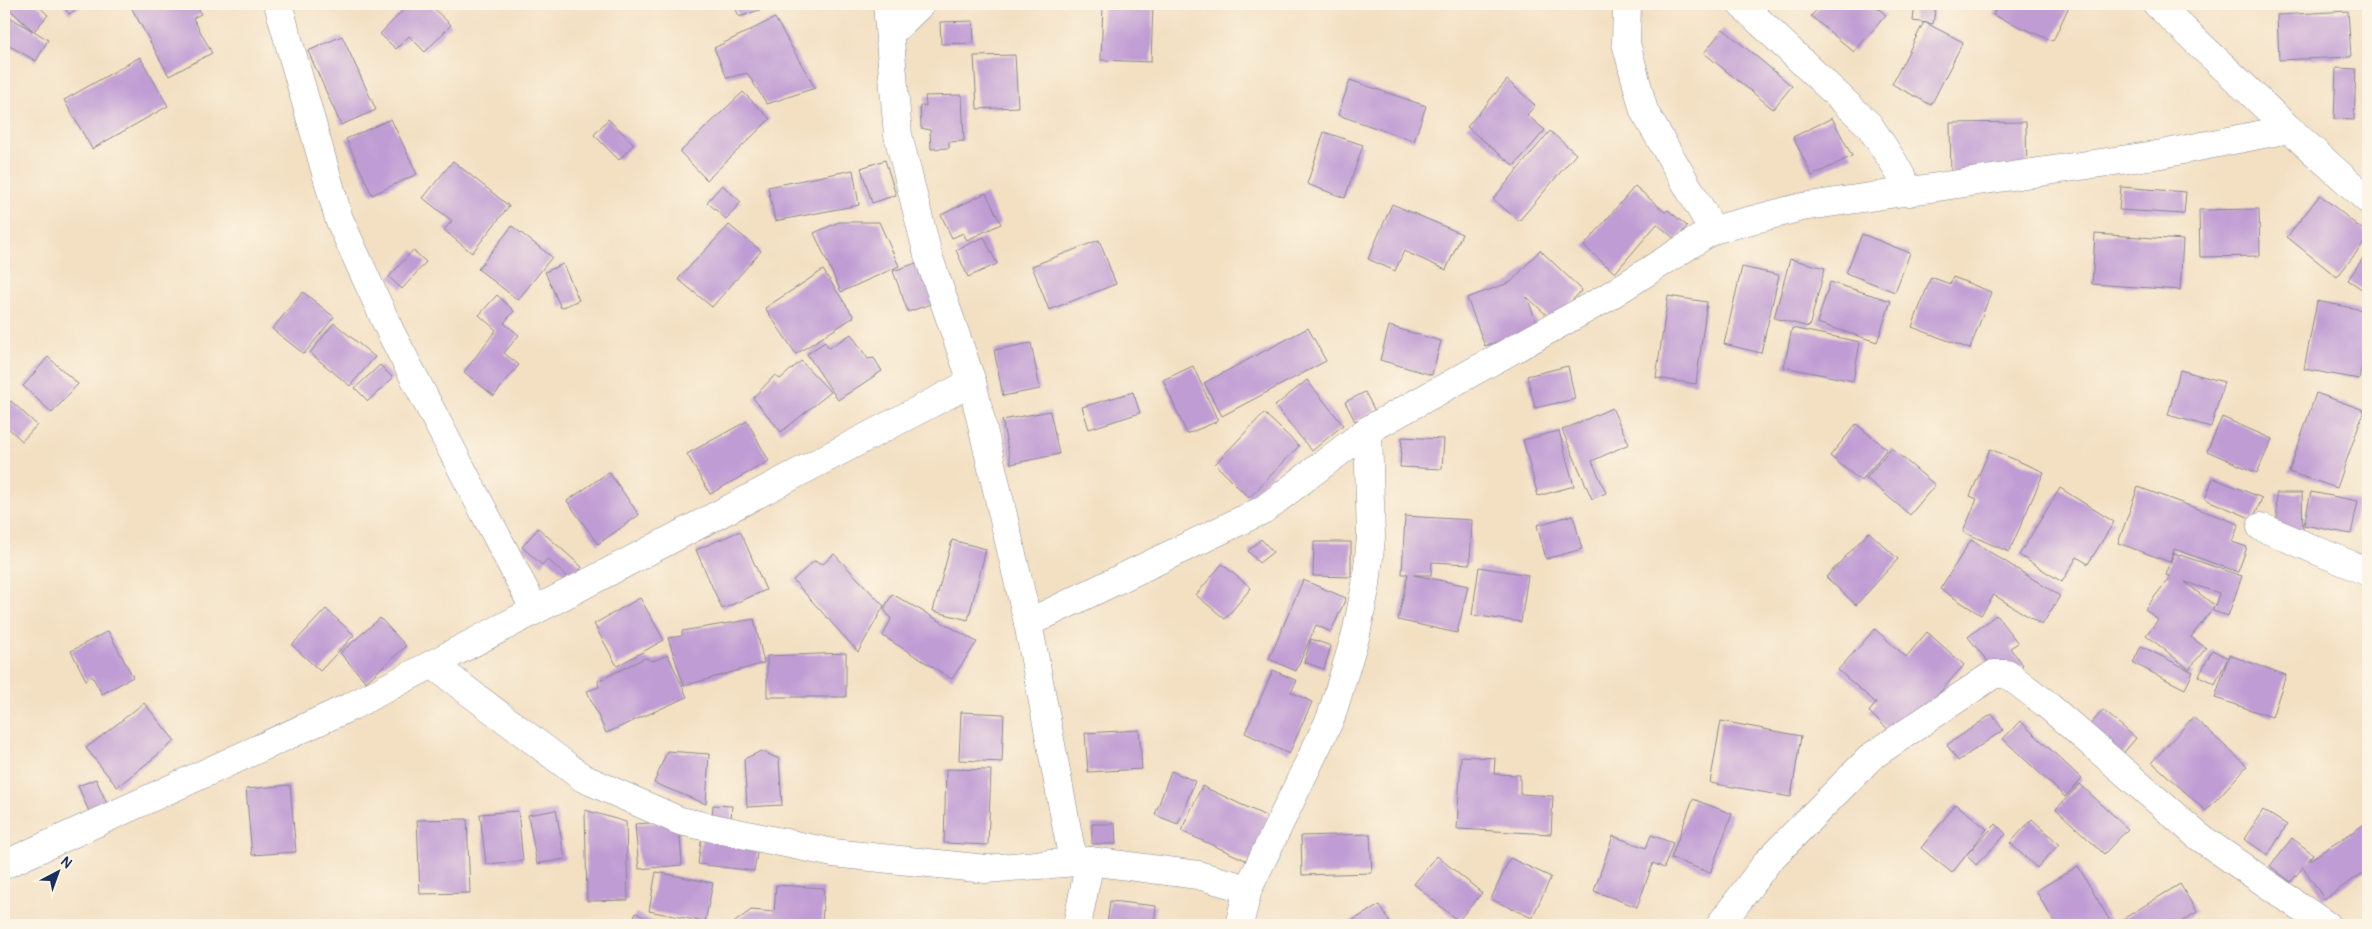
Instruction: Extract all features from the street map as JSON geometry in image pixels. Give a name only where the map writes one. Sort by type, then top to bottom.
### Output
[{"type":"street","points":[[278,4],[339,219],[391,333],[535,610]]},
{"type":"street","points":[[887,4],[898,135],[928,255],[972,382],[1081,861],[1077,925]]},
{"type":"street","points":[[890,34],[921,4]]},
{"type":"street","points":[[1627,4],[1626,43],[1644,111],[1713,230]]},
{"type":"street","points":[[1741,4],[1869,125],[1910,192]]},
{"type":"street","points":[[2157,4],[2289,129],[2368,200]]},
{"type":"street","points":[[1028,623],[1263,510],[1368,430],[1606,298],[1713,230],[1802,206],[1910,192],[2162,154],[2289,129]]},
{"type":"street","points":[[4,865],[352,706],[972,382]]},
{"type":"street","points":[[1239,925],[1248,889],[1330,717],[1356,634],[1366,585],[1370,538],[1368,430]]},
{"type":"street","points":[[2261,527],[2368,572]]},
{"type":"street","points":[[432,664],[583,778],[680,821],[833,853],[986,868],[1081,861],[1198,875],[1248,889]]},
{"type":"street","points":[[1720,925],[1768,861],[1872,756],[1994,674],[2007,674],[2030,691],[2198,836],[2326,925]]},
{"type":"building","points":[[9,4],[36,4],[48,15],[34,31],[48,40],[36,61],[4,43],[4,23],[8,16],[33,31],[6,6]]},
{"type":"building","points":[[62,4],[85,4],[69,14]]},
{"type":"building","points":[[138,4],[196,4],[201,14],[193,18],[212,53],[169,76],[131,7]]},
{"type":"building","points":[[409,4],[429,4],[451,25],[425,52],[409,36],[396,49],[380,34]]},
{"type":"building","points":[[734,4],[770,4],[771,6],[739,17]]},
{"type":"building","points":[[1103,4],[1153,4],[1151,62],[1101,60]]},
{"type":"building","points":[[1822,4],[1873,4],[1886,15],[1854,52],[1811,16]]},
{"type":"building","points":[[1915,4],[1936,4],[1933,24],[1913,21]]},
{"type":"building","points":[[1998,4],[2070,4],[2053,41],[1993,15]]},
{"type":"building","points":[[2348,11],[2351,57],[2279,60],[2277,15]]},
{"type":"building","points":[[775,18],[815,88],[767,104],[747,73],[727,78],[714,48]]},
{"type":"building","points":[[973,21],[974,43],[941,44],[940,22]]},
{"type":"building","points":[[1924,22],[1963,42],[1931,105],[1892,84]]},
{"type":"building","points":[[1723,29],[1792,86],[1773,109],[1704,53]]},
{"type":"building","points":[[342,36],[376,110],[341,125],[308,51]]},
{"type":"building","points":[[1015,55],[1018,107],[977,109],[974,56]]},
{"type":"building","points":[[140,57],[168,106],[92,149],[64,100]]},
{"type":"building","points":[[2336,68],[2356,69],[2354,120],[2334,119]]},
{"type":"building","points":[[1350,80],[1426,106],[1414,141],[1338,115]]},
{"type":"building","points":[[1507,80],[1535,105],[1527,115],[1545,130],[1514,166],[1467,127]]},
{"type":"building","points":[[743,92],[770,119],[707,180],[680,152]]},
{"type":"building","points":[[962,95],[964,141],[949,142],[949,148],[931,149],[930,130],[921,128],[920,106],[926,106],[925,96]]},
{"type":"building","points":[[1832,118],[1852,156],[1812,176],[1793,137]]},
{"type":"building","points":[[391,119],[417,174],[372,195],[346,139]]},
{"type":"building","points":[[608,119],[634,144],[619,160],[594,135]]},
{"type":"building","points":[[2026,122],[2027,176],[1951,177],[1950,123]]},
{"type":"building","points":[[1550,131],[1576,154],[1519,221],[1493,199]]},
{"type":"building","points":[[1324,132],[1363,145],[1345,198],[1307,184]]},
{"type":"building","points":[[885,160],[896,195],[872,203],[861,168]]},
{"type":"building","points":[[453,161],[509,206],[472,253],[444,230],[452,221],[423,198]]},
{"type":"building","points":[[853,170],[859,205],[775,221],[768,187]]},
{"type":"building","points":[[722,185],[741,202],[726,219],[707,202]]},
{"type":"building","points":[[1635,186],[1665,212],[1668,210],[1687,226],[1676,240],[1657,224],[1615,273],[1584,246]]},
{"type":"building","points":[[2121,187],[2186,192],[2184,214],[2119,210]]},
{"type":"building","points":[[986,193],[1001,224],[967,240],[963,233],[952,238],[941,215]]},
{"type":"building","points":[[2320,195],[2368,234],[2368,238],[2337,277],[2287,237]]},
{"type":"building","points":[[1392,204],[1462,234],[1446,270],[1404,251],[1395,271],[1368,259]]},
{"type":"building","points":[[2259,209],[2260,256],[2200,257],[2199,210]]},
{"type":"building","points":[[839,222],[879,222],[899,266],[841,292],[814,233]]},
{"type":"building","points":[[729,225],[761,251],[712,307],[678,279]]},
{"type":"building","points":[[512,226],[552,257],[518,300],[478,269]]},
{"type":"building","points":[[1862,234],[1910,253],[1895,292],[1846,273]]},
{"type":"building","points":[[2095,234],[2183,240],[2180,290],[2092,284]]},
{"type":"building","points":[[984,237],[997,264],[968,277],[956,250]]},
{"type":"building","points":[[1099,240],[1116,284],[1049,310],[1032,266]]},
{"type":"building","points":[[413,250],[426,262],[402,289],[389,277]]},
{"type":"building","points":[[1540,250],[1582,290],[1553,321],[1527,297],[1538,327],[1485,346],[1467,298],[1511,282]]},
{"type":"building","points":[[2368,253],[2368,293],[2348,280]]},
{"type":"building","points":[[1790,259],[1825,268],[1809,327],[1774,318]]},
{"type":"building","points":[[919,262],[934,303],[908,312],[893,271]]},
{"type":"building","points":[[563,264],[579,300],[561,308],[545,272]]},
{"type":"building","points":[[1742,267],[1779,275],[1761,353],[1724,344]]},
{"type":"building","points":[[823,270],[854,317],[796,354],[765,308]]},
{"type":"building","points":[[1931,277],[1950,284],[1953,277],[1991,292],[1970,349],[1912,327]]},
{"type":"building","points":[[1830,282],[1891,301],[1877,342],[1817,323]]},
{"type":"building","points":[[303,292],[334,317],[304,354],[272,329]]},
{"type":"building","points":[[497,295],[514,311],[504,323],[519,335],[504,353],[519,365],[494,396],[464,372],[496,330],[479,315]]},
{"type":"building","points":[[1668,296],[1707,302],[1696,384],[1656,378]]},
{"type":"building","points":[[2317,301],[2368,311],[2368,334],[2359,379],[2304,369]]},
{"type":"building","points":[[334,323],[375,357],[350,386],[310,353]]},
{"type":"building","points":[[1389,326],[1441,341],[1432,375],[1380,360]]},
{"type":"building","points":[[1308,328],[1326,361],[1222,416],[1204,383]]},
{"type":"building","points":[[1792,328],[1860,342],[1853,381],[1784,367]]},
{"type":"building","points":[[851,334],[868,359],[874,358],[882,371],[838,400],[807,354],[825,342],[829,348]]},
{"type":"building","points":[[1031,343],[1040,389],[1003,396],[994,350]]},
{"type":"building","points":[[48,357],[78,384],[52,413],[23,386]]},
{"type":"building","points":[[801,361],[831,392],[781,432],[753,398],[775,375],[780,379]]},
{"type":"building","points":[[380,365],[393,378],[368,401],[355,388]]},
{"type":"building","points":[[1193,366],[1218,421],[1187,434],[1163,380]]},
{"type":"building","points":[[1568,366],[1575,399],[1535,408],[1527,376]]},
{"type":"building","points":[[2180,370],[2224,382],[2211,427],[2168,415]]},
{"type":"building","points":[[1307,380],[1343,425],[1312,451],[1275,406]]},
{"type":"building","points":[[1133,392],[1140,413],[1089,429],[1082,407]]},
{"type":"building","points":[[1365,392],[1375,411],[1355,421],[1345,402]]},
{"type":"building","points":[[2316,393],[2364,410],[2337,488],[2289,472]]},
{"type":"building","points":[[11,401],[37,425],[22,441],[4,424],[4,408]]},
{"type":"building","points":[[1612,408],[1629,444],[1592,461],[1606,493],[1592,499],[1562,430]]},
{"type":"building","points":[[1050,411],[1059,454],[1011,464],[1002,420]]},
{"type":"building","points":[[1264,413],[1299,446],[1249,498],[1215,464]]},
{"type":"building","points":[[2222,417],[2272,439],[2257,473],[2207,451]]},
{"type":"building","points":[[747,421],[769,461],[710,494],[687,454]]},
{"type":"building","points":[[1856,424],[1887,449],[1861,481],[1830,456]]},
{"type":"building","points":[[1559,431],[1574,486],[1538,496],[1523,440]]},
{"type":"building","points":[[1402,437],[1444,439],[1442,469],[1400,467]]},
{"type":"building","points":[[1891,448],[1935,485],[1910,515],[1866,478]]},
{"type":"building","points":[[1990,449],[2044,472],[2009,552],[1963,532],[1977,499],[1970,496]]},
{"type":"building","points":[[609,472],[639,515],[598,544],[567,501]]},
{"type":"building","points":[[2213,478],[2262,498],[2253,519],[2205,499]]},
{"type":"building","points":[[2138,487],[2239,524],[2232,542],[2247,547],[2238,572],[2174,549],[2170,562],[2118,543]]},
{"type":"building","points":[[2060,488],[2114,522],[2088,564],[2077,557],[2062,582],[2019,555]]},
{"type":"building","points":[[2311,492],[2358,501],[2351,534],[2304,525]]},
{"type":"building","points":[[2276,493],[2302,493],[2303,532],[2278,533]]},
{"type":"building","points":[[1573,515],[1582,549],[1546,559],[1537,525]]},
{"type":"building","points":[[1405,516],[1472,520],[1470,564],[1432,562],[1431,575],[1414,575],[1468,586],[1457,633],[1398,620],[1408,574],[1402,574]]},
{"type":"building","points":[[538,528],[582,567],[571,580],[547,559],[542,565],[522,547]]},
{"type":"building","points":[[740,531],[766,590],[722,609],[696,550]]},
{"type":"building","points":[[1869,532],[1898,559],[1856,605],[1826,577]]},
{"type":"building","points":[[1261,539],[1273,552],[1259,563],[1248,551]]},
{"type":"building","points":[[952,540],[986,549],[968,620],[933,611]]},
{"type":"building","points":[[1971,540],[2060,596],[2042,625],[1994,595],[1981,615],[1940,589]]},
{"type":"building","points":[[1314,542],[1351,542],[1351,577],[1313,576]]},
{"type":"building","points":[[2174,553],[2242,576],[2228,616],[2213,611],[2214,607],[2191,637],[2206,648],[2189,669],[2146,635],[2158,620],[2145,609],[2170,577],[2166,575]],"holes":[[[2185,582],[2219,593],[2215,606]]]},
{"type":"building","points":[[834,554],[884,606],[858,652],[793,580],[814,561],[823,564]]},
{"type":"building","points":[[1222,564],[1251,588],[1225,619],[1196,595]]},
{"type":"building","points":[[1479,567],[1528,575],[1521,622],[1472,615]]},
{"type":"building","points":[[1303,580],[1346,598],[1331,632],[1316,625],[1296,671],[1269,659]]},
{"type":"building","points":[[892,594],[977,642],[952,679],[883,636],[891,619],[884,609]]},
{"type":"building","points":[[640,598],[664,640],[617,666],[594,624]]},
{"type":"building","points":[[326,609],[354,635],[320,671],[292,645]]},
{"type":"building","points":[[1996,615],[2018,643],[2010,648],[2023,665],[2003,681],[1968,637]]},
{"type":"building","points":[[380,618],[406,646],[366,682],[340,653]]},
{"type":"building","points":[[754,619],[764,663],[684,686],[668,638],[682,636],[682,631]]},
{"type":"building","points":[[1875,629],[1906,657],[1927,632],[1964,665],[1899,739],[1869,712],[1876,703],[1838,670]]},
{"type":"building","points":[[108,631],[133,677],[102,694],[92,676],[86,680],[71,651]]},
{"type":"building","points":[[1311,639],[1331,646],[1324,669],[1304,662]]},
{"type":"building","points":[[2141,646],[2193,672],[2185,689],[2133,663]]},
{"type":"building","points":[[2212,650],[2228,658],[2215,684],[2199,676]]},
{"type":"building","points":[[846,653],[846,697],[767,697],[767,656]]},
{"type":"building","points":[[668,655],[687,697],[606,733],[587,691],[599,687],[598,681],[645,658],[653,661]]},
{"type":"building","points":[[2229,655],[2286,675],[2272,717],[2215,698]]},
{"type":"building","points":[[1273,670],[1297,681],[1291,692],[1312,702],[1289,754],[1245,733]]},
{"type":"building","points":[[144,703],[175,741],[117,787],[86,748]]},
{"type":"building","points":[[2103,710],[2136,738],[2121,756],[2087,728]]},
{"type":"building","points":[[961,712],[1004,714],[1002,762],[959,760]]},
{"type":"building","points":[[1992,714],[2003,730],[1958,761],[1947,745]]},
{"type":"building","points":[[2193,717],[2247,766],[2206,811],[2152,762]]},
{"type":"building","points":[[1721,721],[1801,736],[1791,797],[1710,783]]},
{"type":"building","points":[[2020,721],[2082,779],[2065,797],[2003,739]]},
{"type":"building","points":[[1139,730],[1142,769],[1088,772],[1085,733]]},
{"type":"building","points":[[667,751],[709,754],[706,804],[654,783]]},
{"type":"building","points":[[761,751],[779,759],[782,805],[747,807],[744,759]]},
{"type":"building","points":[[1461,756],[1495,758],[1494,774],[1520,775],[1520,794],[1553,796],[1551,834],[1457,829]]},
{"type":"building","points":[[946,769],[991,770],[988,845],[944,843]]},
{"type":"building","points":[[1171,771],[1195,781],[1178,824],[1155,815]]},
{"type":"building","points":[[96,779],[108,806],[90,814],[78,786]]},
{"type":"building","points":[[2080,784],[2128,829],[2104,854],[2056,809]]},
{"type":"building","points":[[290,785],[296,852],[252,855],[246,789]]},
{"type":"building","points":[[1202,786],[1272,819],[1252,863],[1181,831]]},
{"type":"building","points":[[1693,799],[1732,814],[1710,873],[1671,858]]},
{"type":"building","points":[[1956,804],[1987,829],[1952,873],[1921,848]]},
{"type":"building","points":[[713,805],[732,806],[731,820],[712,819]]},
{"type":"building","points":[[556,810],[565,859],[537,864],[528,815]]},
{"type":"building","points":[[585,810],[626,822],[628,900],[587,901]]},
{"type":"building","points":[[2263,810],[2287,825],[2268,855],[2244,839]]},
{"type":"building","points":[[518,811],[523,861],[486,864],[480,814]]},
{"type":"building","points":[[467,819],[470,893],[420,894],[417,820]]},
{"type":"building","points":[[2032,819],[2059,844],[2037,868],[2010,843]]},
{"type":"building","points":[[679,821],[682,865],[639,869],[635,824]]},
{"type":"building","points":[[2368,822],[2368,870],[2324,899],[2303,867],[2291,882],[2270,866],[2292,838],[2313,854],[2308,861]]},
{"type":"building","points":[[1092,824],[1115,824],[1116,844],[1092,844]]},
{"type":"building","points":[[1996,824],[2006,834],[1976,865],[1966,855]]},
{"type":"building","points":[[1370,834],[1372,873],[1302,875],[1301,836]]},
{"type":"building","points":[[702,835],[759,843],[754,871],[698,864]]},
{"type":"building","points":[[1651,835],[1673,843],[1664,868],[1653,863],[1637,907],[1594,891],[1613,836],[1646,848]]},
{"type":"building","points":[[1437,856],[1482,893],[1458,921],[1414,884]]},
{"type":"building","points":[[1510,858],[1551,877],[1532,918],[1491,899]]},
{"type":"building","points":[[2078,866],[2110,921],[2102,925],[2056,925],[2036,891]]},
{"type":"building","points":[[656,872],[713,883],[705,922],[649,911]]},
{"type":"building","points":[[2180,884],[2197,912],[2176,925],[2113,925]]},
{"type":"building","points":[[776,885],[824,888],[822,925],[731,925],[751,910],[774,912]]},
{"type":"building","points":[[1110,901],[1156,906],[1154,925],[1107,925]]},
{"type":"building","points":[[1380,905],[1391,925],[1344,925]]},
{"type":"building","points":[[636,913],[660,925],[629,925]]}]
